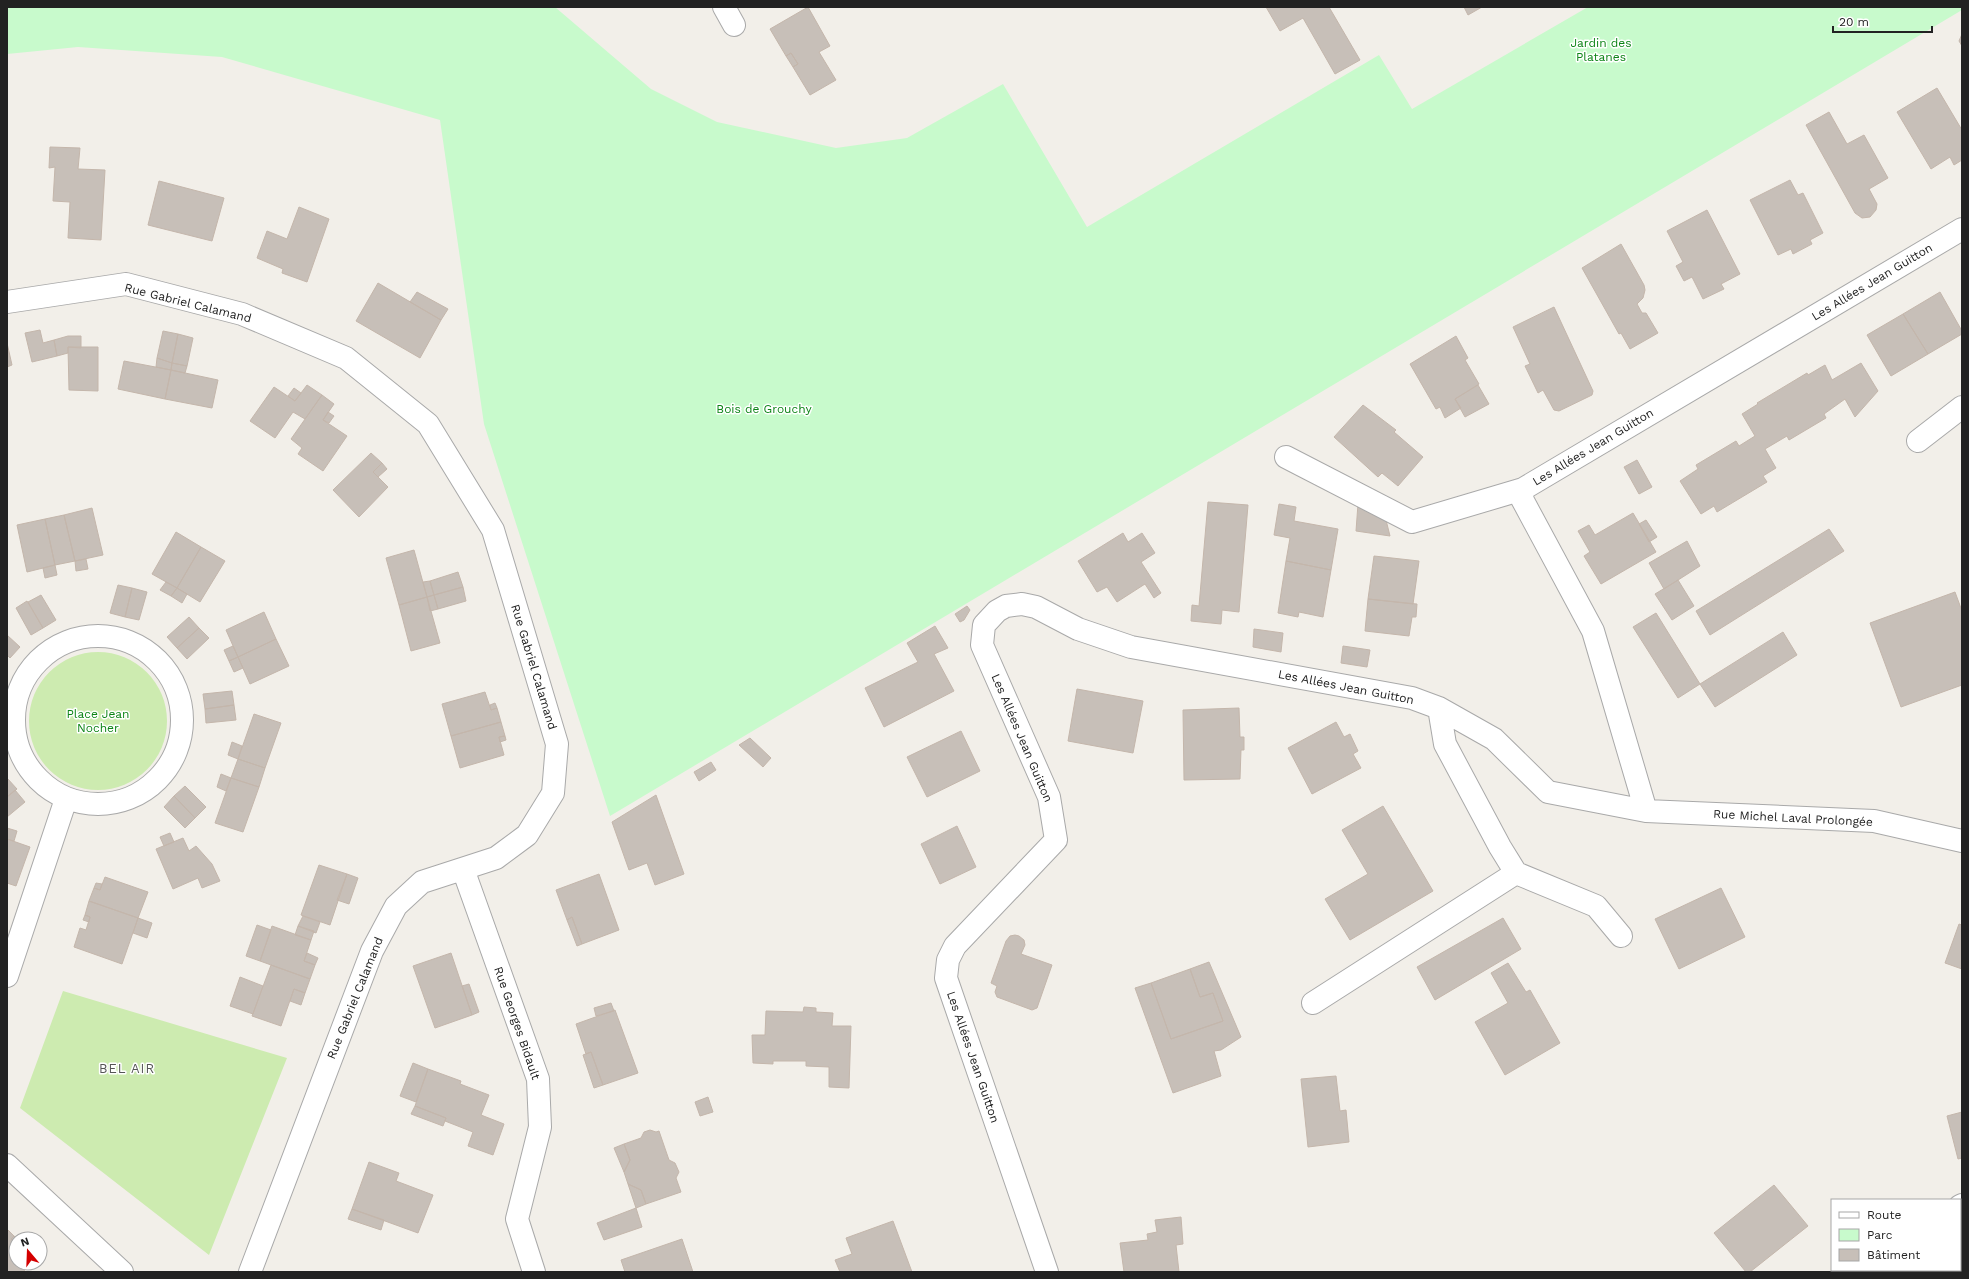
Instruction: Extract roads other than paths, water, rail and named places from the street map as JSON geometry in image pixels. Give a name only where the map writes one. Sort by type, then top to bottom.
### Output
[{"type":"street","name":"Les Allées Jean Guitton","points":[[1046,1272],[946,978],[948,960],[955,946],[1056,840],[1049,797],[982,646],[984,625],[997,611],[1006,606],[1022,604],[1036,607],[1078,629],[1131,647],[1412,698],[1439,708],[1494,740],[1548,792],[1646,811],[1593,631],[1522,499],[1523,489],[1962,229]]},
{"type":"street","name":"Rue Gabriel Calamand","points":[[7,302],[126,284],[242,314],[346,358],[428,424],[493,530],[556,744],[553,793],[527,835],[496,858],[422,882],[396,906],[372,951],[250,1272]]},
{"type":"street","points":[[1918,441],[1962,407]]},
{"type":"street","points":[[1286,457],[1412,522],[1523,489]]},
{"type":"street","points":[[85,636],[114,636],[142,646],[164,665],[178,690],[184,718],[179,747],[166,771],[146,790],[121,802],[93,804],[66,799],[44,785],[26,765],[15,740],[13,714],[19,688],[30,669],[45,654],[64,642],[85,636]]},
{"type":"street","points":[[1439,708],[1445,744],[1500,847],[1516,873],[1596,906],[1621,936]]},
{"type":"street","points":[[7,976],[66,799]]},
{"type":"street","name":"Rue Michel Laval Prolongée","points":[[1646,811],[1874,821],[1962,841]]},
{"type":"street","name":"Rue Georges Bidault","points":[[463,869],[538,1079],[540,1127],[517,1219],[534,1272]]},
{"type":"street","points":[[1313,1003],[1516,873]]},
{"type":"street","points":[[7,1165],[122,1272]]},
{"type":"district","name":"BEL AIR","points":[[127,1068]]},
{"type":"park label","name":"Jardin des Platanes","points":[[1601,50]]},
{"type":"park label","name":"Bois de Grouchy","points":[[764,409]]},
{"type":"park label","name":"Place Jean Nocher","points":[[98,721]]}]
